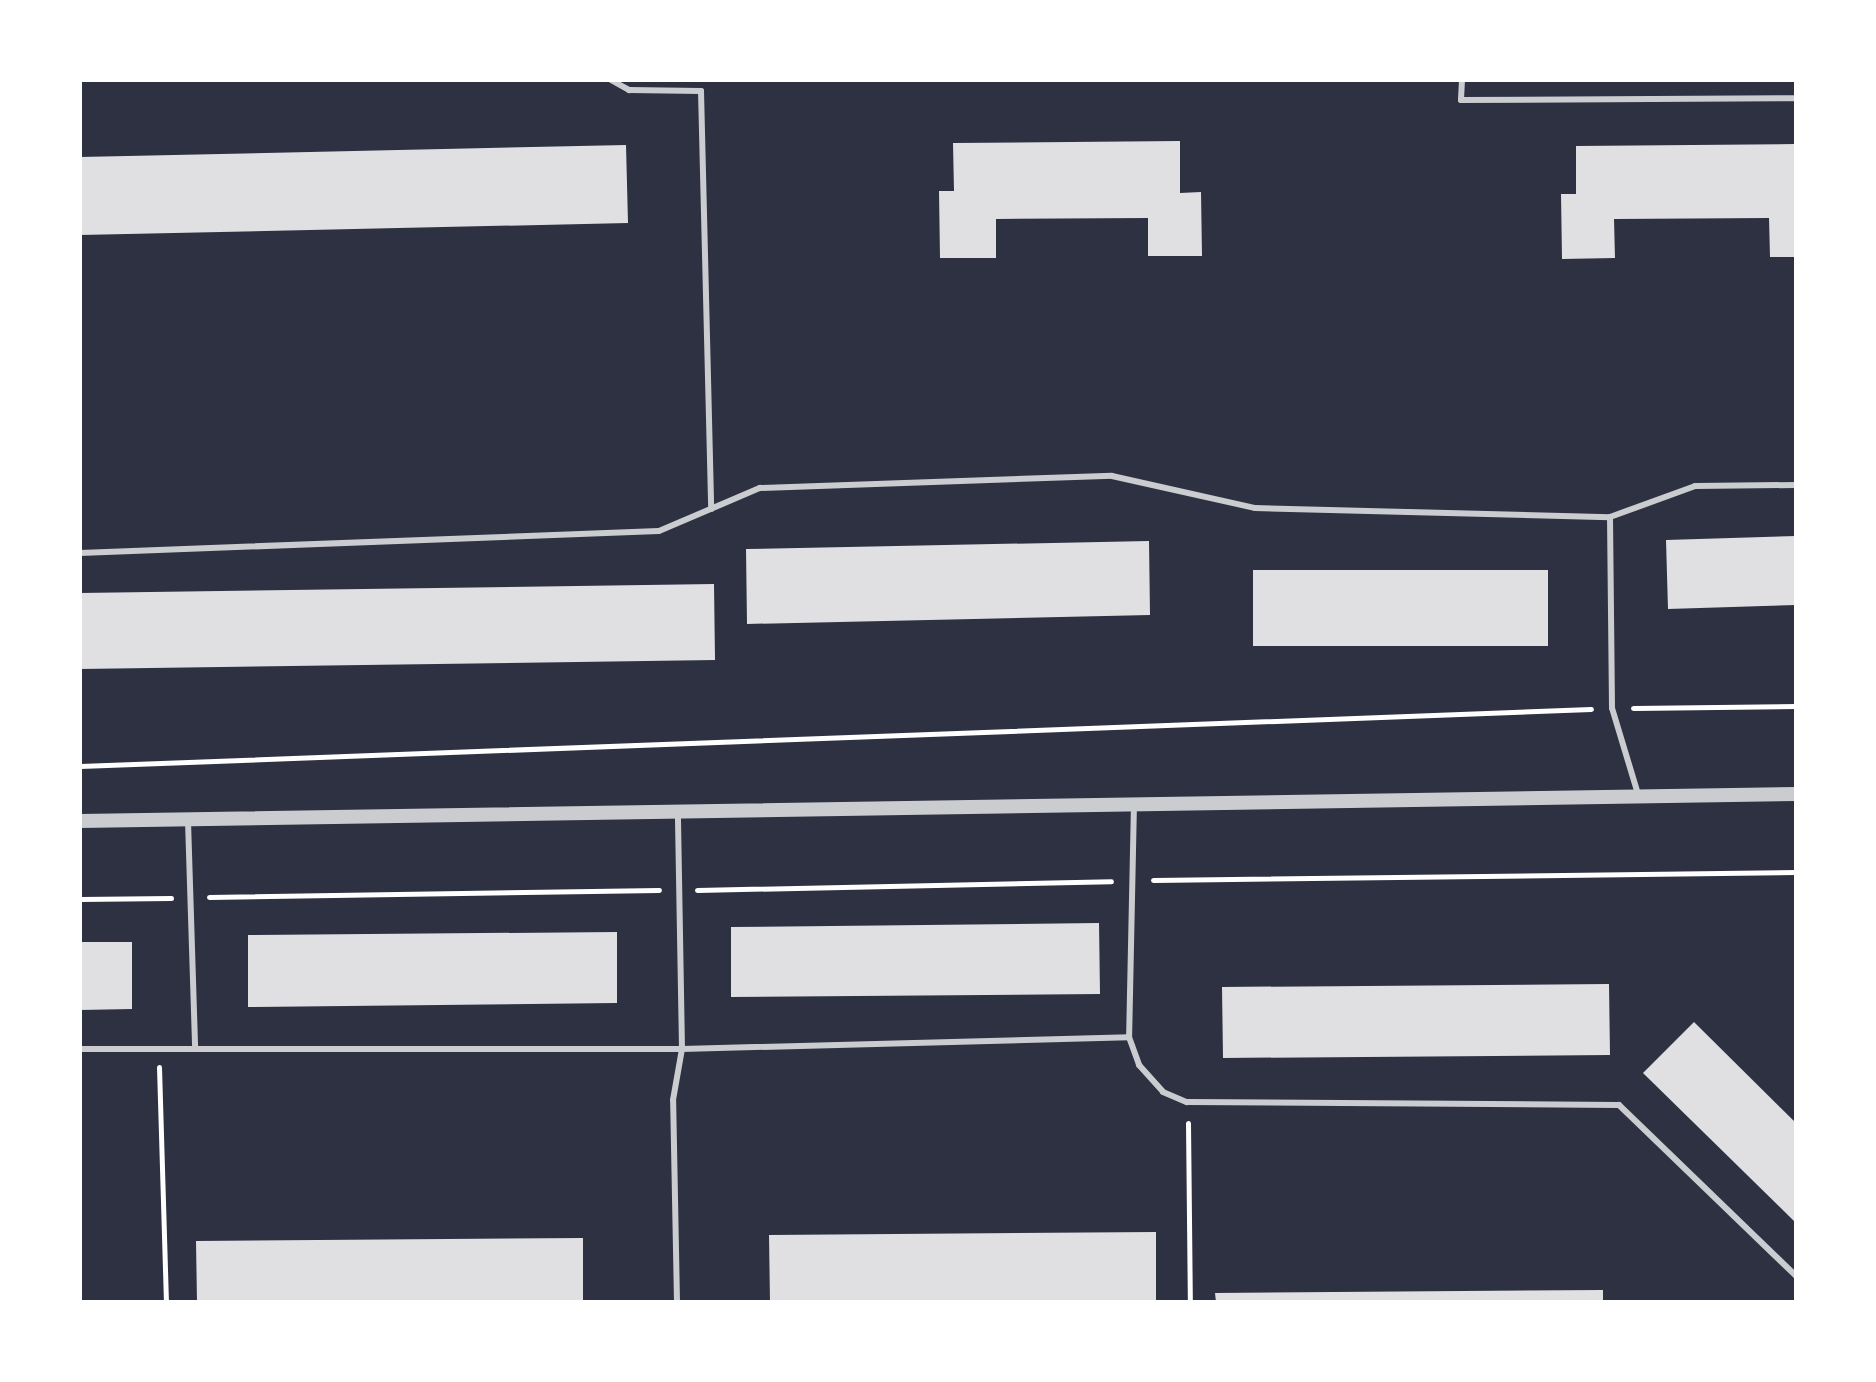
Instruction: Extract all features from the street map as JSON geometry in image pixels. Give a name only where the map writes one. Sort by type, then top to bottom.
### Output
[{"type":"street","points":[[80,821],[1796,794]]},
{"type":"lane","points":[[611,80],[629,90],[701,91],[711,509]]},
{"type":"lane","points":[[1462,80],[1461,100],[1796,98]]},
{"type":"lane","points":[[80,553],[659,531],[760,488],[1112,476],[1255,508],[1610,517],[1695,486],[1796,485]]},
{"type":"lane","points":[[1610,517],[1612,708],[1639,796]]},
{"type":"lane","points":[[1134,803],[1129,1037],[1139,1065],[1163,1092],[1187,1102],[1619,1105],[1796,1276]]},
{"type":"lane","points":[[677,1302],[673,1100],[682,1049],[678,811]]},
{"type":"lane","points":[[187,819],[195,1049]]},
{"type":"lane","points":[[80,1049],[682,1049],[1129,1037]]},
{"type":"path","points":[[80,766],[1612,708],[1796,706]]},
{"type":"path","points":[[80,899],[1134,880],[1796,872]]},
{"type":"path","points":[[159,1049],[166,1302]]},
{"type":"path","points":[[1187,1102],[1190,1302]]},
{"type":"building","points":[[1180,141],[1180,193],[1201,192],[1202,256],[1148,256],[1148,218],[996,219],[996,258],[940,258],[939,191],[954,191],[953,143]]},
{"type":"building","points":[[1796,144],[1796,257],[1770,257],[1769,218],[1614,219],[1615,258],[1562,259],[1561,194],[1576,194],[1576,146]]},
{"type":"building","points":[[626,145],[628,223],[80,235],[80,157]]},
{"type":"building","points":[[1796,536],[1796,605],[1668,609],[1666,540]]},
{"type":"building","points":[[1149,541],[1150,615],[747,624],[746,549]]},
{"type":"building","points":[[1253,570],[1548,570],[1548,646],[1253,646]]},
{"type":"building","points":[[714,584],[715,660],[80,669],[80,593]]},
{"type":"building","points":[[1099,923],[1100,994],[731,997],[731,927]]},
{"type":"building","points":[[617,932],[617,1003],[248,1007],[248,935]]},
{"type":"building","points":[[80,942],[132,942],[132,1009],[80,1010]]},
{"type":"building","points":[[1609,984],[1610,1055],[1223,1058],[1222,987]]},
{"type":"building","points":[[1694,1022],[1796,1123],[1796,1223],[1643,1073]]},
{"type":"building","points":[[1156,1232],[1156,1302],[770,1302],[769,1235]]},
{"type":"building","points":[[583,1238],[583,1302],[197,1302],[196,1241]]},
{"type":"building","points":[[1603,1290],[1603,1302],[1216,1302],[1215,1293]]}]
